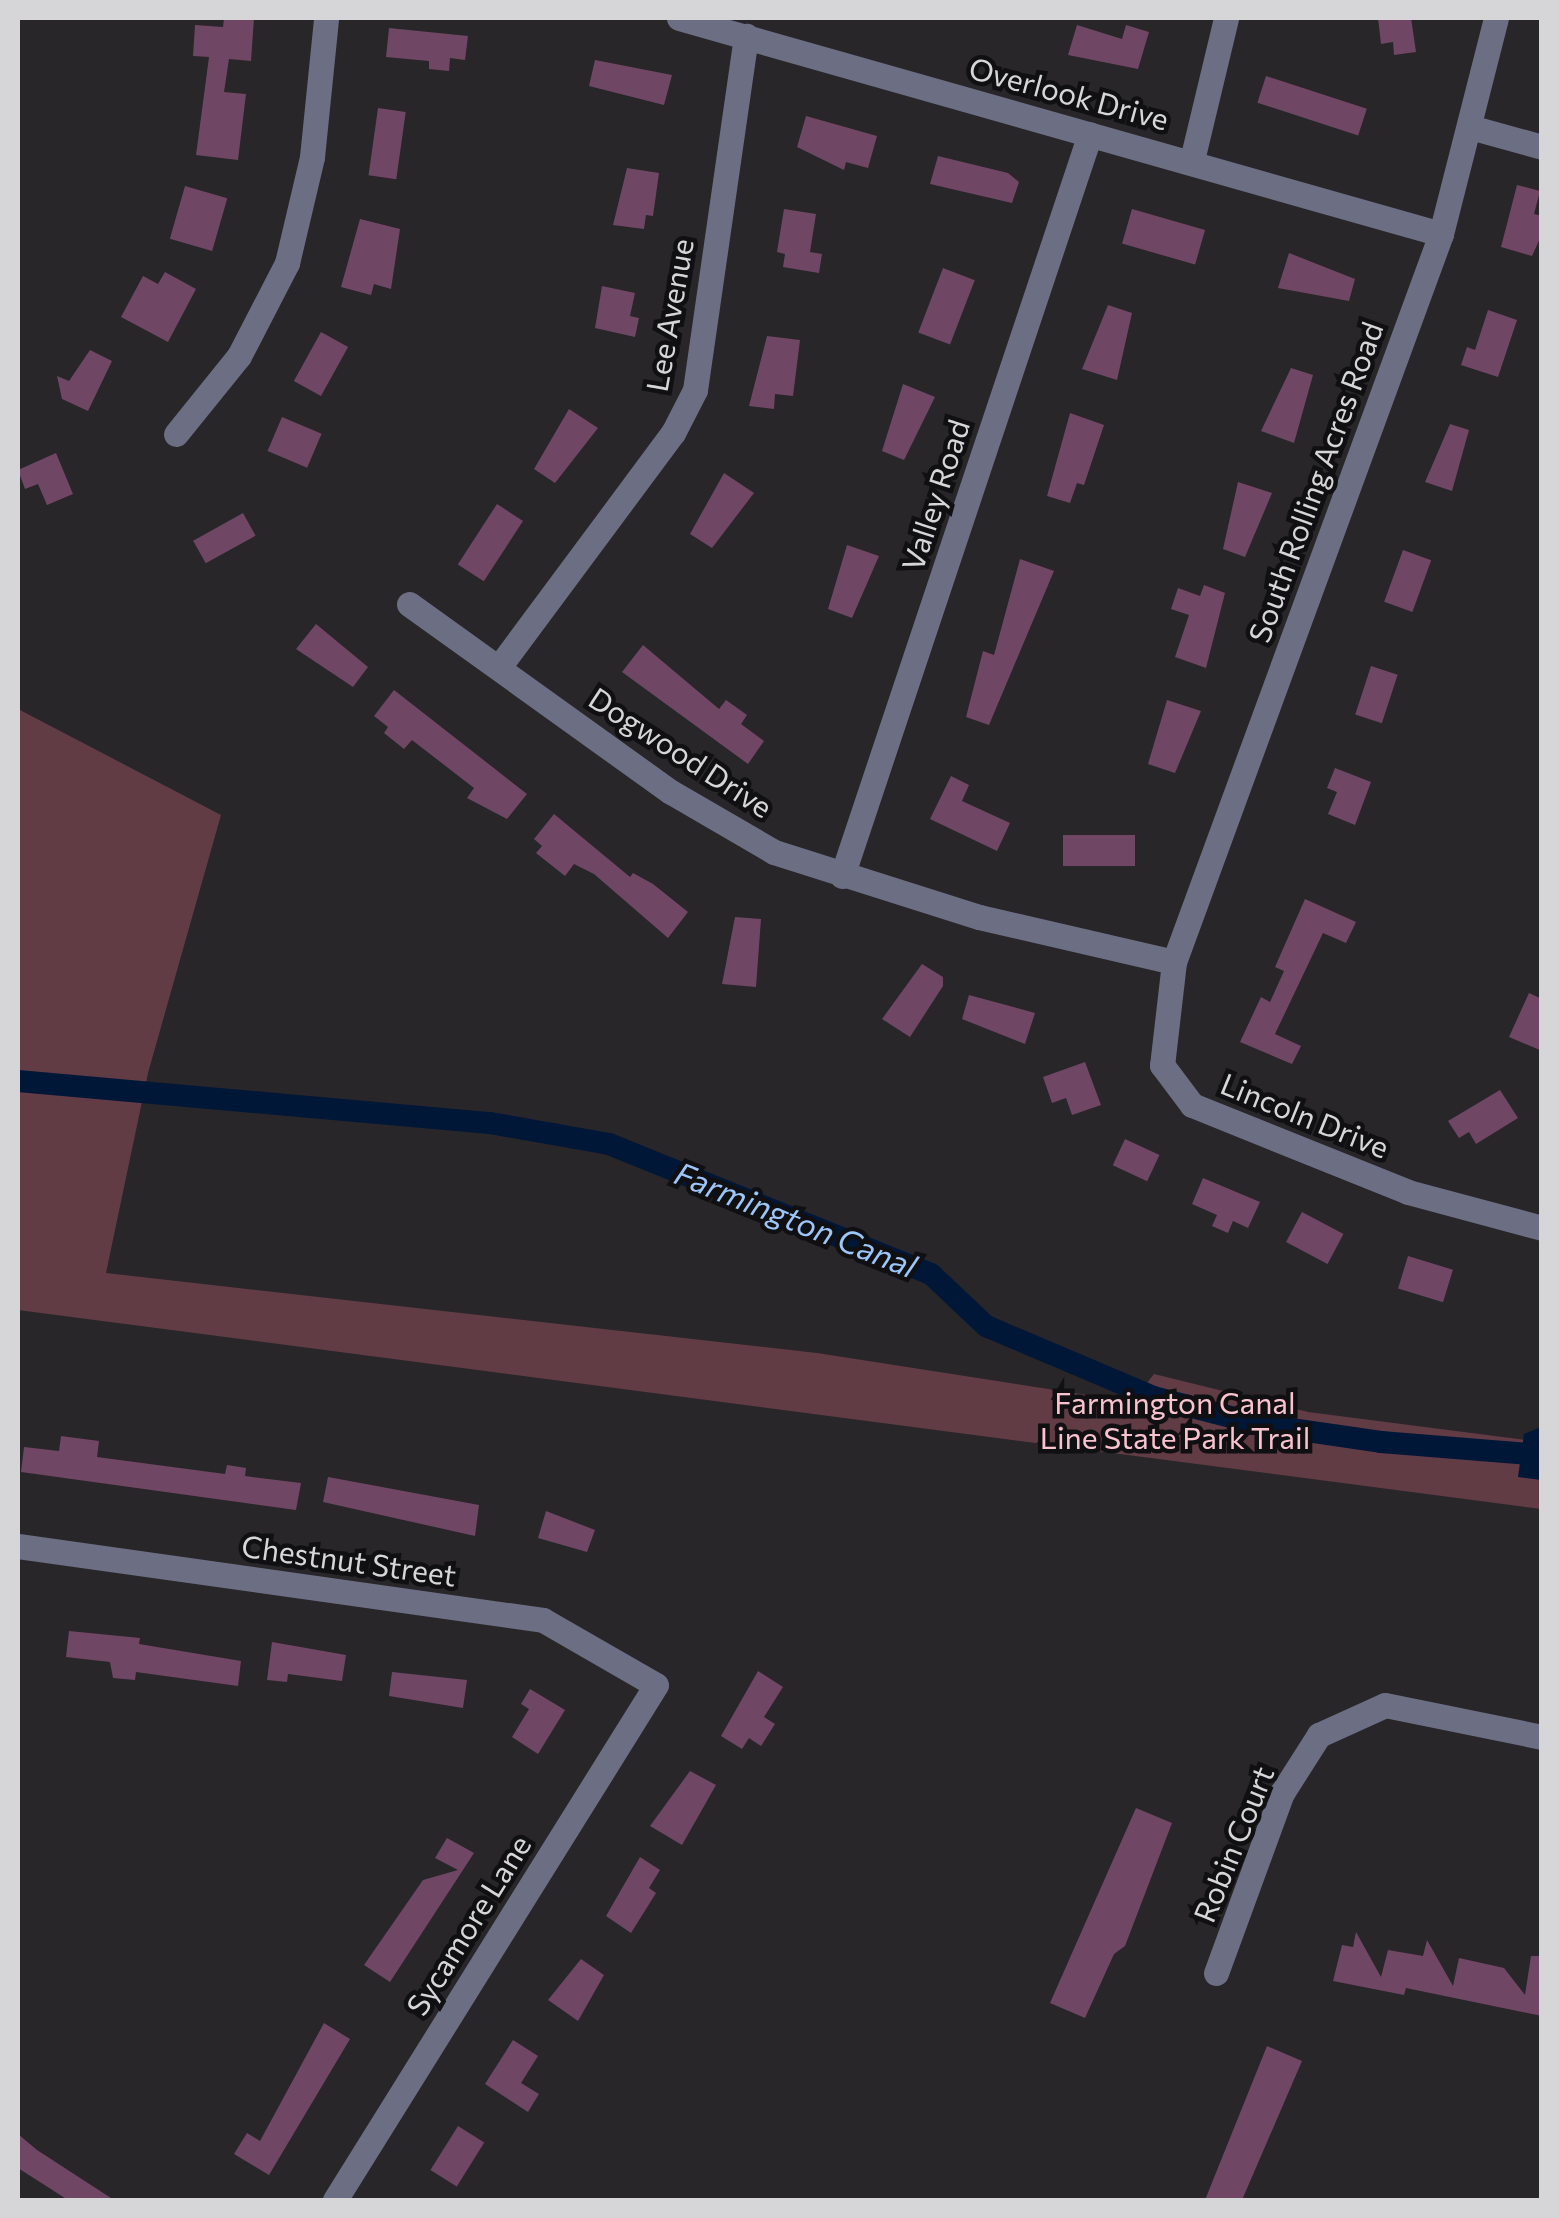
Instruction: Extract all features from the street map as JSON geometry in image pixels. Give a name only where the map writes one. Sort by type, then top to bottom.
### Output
[{"type":"street","points":[[176,434],[238,356],[287,263],[312,157],[326,18]]},
{"type":"street","name":"Overlook Drive","points":[[679,18],[1192,160],[1441,234]]},
{"type":"street","points":[[1192,160],[1226,18]]},
{"type":"street","name":"South Rolling Acres Road","points":[[1174,962],[1441,234],[1496,18]]},
{"type":"street","name":"Lee Avenue","points":[[499,667],[673,433],[695,390],[746,36]]},
{"type":"street","points":[[1470,128],[1542,147]]},
{"type":"street","name":"Valley Road","points":[[842,876],[1090,134]]},
{"type":"street","name":"Dogwood Drive","points":[[410,604],[671,792],[774,852],[842,876],[1174,962]]},
{"type":"street","name":"Lincoln Drive","points":[[1174,962],[1162,1065],[1192,1105],[1408,1192],[1542,1228]]},
{"type":"street","name":"Chestnut Street","points":[[18,1546],[544,1620],[656,1685]]},
{"type":"street","name":"Sycamore Lane","points":[[336,2200],[656,1685]]},
{"type":"street","name":"Robin Court","points":[[1216,1973],[1282,1793],[1319,1735],[1384,1705],[1542,1738]]},
{"type":"green space","name":"Farmington Canal Line State Park Trail","points":[[18,709],[221,815],[148,1073],[106,1273],[817,1353],[1132,1402],[1154,1374],[1308,1412],[1541,1442],[1541,1509],[18,1310]]},
{"type":"water","points":[[1541,1427],[1541,1480],[1518,1477],[1524,1434]]},
{"type":"building","points":[[224,18],[254,18],[251,61],[229,59],[224,92],[246,94],[238,160],[196,155],[209,57],[193,56],[195,25],[223,27]]},
{"type":"building","points":[[1378,18],[1411,18],[1416,52],[1394,55],[1393,42],[1381,44]]},
{"type":"building","points":[[1077,25],[1122,39],[1126,25],[1149,32],[1138,69],[1068,55]]},
{"type":"building","points":[[389,28],[468,36],[465,60],[450,58],[449,71],[429,69],[429,61],[386,57]]},
{"type":"building","points":[[595,60],[672,75],[664,105],[589,86]]},
{"type":"building","points":[[1266,76],[1367,109],[1358,135],[1257,103]]},
{"type":"building","points":[[378,108],[406,112],[396,179],[369,175]]},
{"type":"building","points":[[806,116],[877,136],[868,168],[846,162],[844,170],[797,147]]},
{"type":"building","points":[[938,156],[1008,173],[1019,182],[1012,203],[930,184]]},
{"type":"building","points":[[627,168],[659,173],[653,216],[646,215],[644,229],[613,225]]},
{"type":"building","points":[[1517,185],[1540,191],[1534,214],[1542,216],[1542,234],[1532,256],[1501,247]]},
{"type":"building","points":[[185,186],[227,198],[212,251],[170,239]]},
{"type":"building","points":[[784,209],[816,214],[810,252],[822,254],[819,273],[783,267],[785,254],[777,252]]},
{"type":"building","points":[[1132,209],[1205,230],[1195,265],[1122,244]]},
{"type":"building","points":[[360,219],[400,229],[391,289],[374,284],[371,295],[341,287]]},
{"type":"building","points":[[1289,253],[1355,279],[1349,301],[1278,288]]},
{"type":"building","points":[[943,268],[975,280],[950,345],[918,332]]},
{"type":"building","points":[[165,272],[196,289],[168,342],[121,317],[143,276],[158,284]]},
{"type":"building","points":[[602,286],[635,293],[630,316],[639,318],[635,337],[595,328]]},
{"type":"building","points":[[1108,305],[1132,313],[1117,380],[1082,369]]},
{"type":"building","points":[[1488,310],[1517,320],[1498,377],[1461,365],[1467,347],[1475,350]]},
{"type":"building","points":[[321,332],[348,347],[321,396],[294,381]]},
{"type":"building","points":[[767,336],[800,340],[793,396],[775,394],[774,409],[749,406]]},
{"type":"building","points":[[90,350],[112,361],[88,411],[62,399],[57,376],[69,381]]},
{"type":"building","points":[[1291,368],[1313,375],[1294,443],[1261,431]]},
{"type":"building","points":[[903,384],[935,397],[904,460],[882,451]]},
{"type":"building","points":[[569,409],[598,428],[555,483],[534,469]]},
{"type":"building","points":[[1070,413],[1104,425],[1084,485],[1077,483],[1070,503],[1047,496]]},
{"type":"building","points":[[282,417],[322,434],[307,468],[268,451]]},
{"type":"building","points":[[1450,424],[1469,430],[1452,491],[1425,482]]},
{"type":"building","points":[[56,453],[73,494],[47,505],[38,484],[25,489],[18,470]]},
{"type":"building","points":[[724,473],[754,493],[712,548],[690,534]]},
{"type":"building","points":[[1238,482],[1272,493],[1245,557],[1223,549]]},
{"type":"building","points":[[497,504],[523,521],[484,581],[458,564]]},
{"type":"building","points":[[243,513],[256,536],[206,563],[193,541]]},
{"type":"building","points":[[847,545],[879,556],[852,618],[828,609]]},
{"type":"building","points":[[1403,550],[1431,560],[1412,612],[1384,602]]},
{"type":"building","points":[[1020,559],[1054,571],[989,725],[966,717],[983,651],[994,655]]},
{"type":"building","points":[[1204,585],[1225,593],[1206,668],[1175,657],[1189,615],[1171,609],[1178,588],[1200,596]]},
{"type":"building","points":[[316,624],[368,667],[353,687],[296,649]]},
{"type":"building","points":[[643,645],[719,709],[726,700],[747,715],[741,724],[764,741],[748,764],[622,672]]},
{"type":"building","points":[[1371,666],[1398,675],[1382,723],[1355,715]]},
{"type":"building","points":[[394,690],[527,794],[507,819],[467,798],[474,788],[412,740],[404,749],[384,733],[388,727],[374,716]]},
{"type":"building","points":[[1167,700],[1201,711],[1175,773],[1148,764]]},
{"type":"building","points":[[1335,768],[1371,782],[1355,825],[1328,814],[1337,792],[1327,788]]},
{"type":"building","points":[[951,776],[969,785],[962,801],[1010,823],[997,851],[930,819]]},
{"type":"building","points":[[554,814],[630,877],[633,873],[653,884],[688,912],[668,938],[594,874],[574,864],[565,876],[536,853],[542,846],[534,839]]},
{"type":"building","points":[[1063,835],[1135,835],[1135,866],[1063,866]]},
{"type":"building","points":[[1305,899],[1356,922],[1346,943],[1323,933],[1275,1034],[1301,1046],[1292,1064],[1240,1042],[1261,997],[1270,1002],[1284,971],[1275,967]]},
{"type":"building","points":[[735,917],[761,919],[756,987],[722,984]]},
{"type":"building","points":[[922,964],[943,977],[943,986],[910,1037],[882,1019]]},
{"type":"building","points":[[1529,993],[1542,999],[1542,1051],[1509,1037]]},
{"type":"building","points":[[969,995],[1035,1013],[1025,1044],[962,1019]]},
{"type":"building","points":[[1085,1062],[1101,1105],[1072,1115],[1066,1098],[1052,1103],[1043,1077]]},
{"type":"building","points":[[1500,1090],[1518,1118],[1476,1144],[1469,1132],[1459,1138],[1448,1121]]},
{"type":"building","points":[[1125,1139],[1159,1155],[1147,1181],[1113,1165]]},
{"type":"building","points":[[1203,1178],[1260,1202],[1248,1228],[1233,1221],[1228,1233],[1212,1226],[1217,1215],[1192,1204]]},
{"type":"building","points":[[1302,1212],[1343,1234],[1328,1264],[1286,1242]]},
{"type":"building","points":[[1408,1256],[1453,1270],[1443,1302],[1398,1289]]},
{"type":"building","points":[[61,1436],[99,1441],[97,1457],[225,1474],[227,1465],[246,1468],[245,1476],[301,1483],[296,1510],[21,1472],[24,1447],[59,1451]]},
{"type":"building","points":[[328,1477],[479,1505],[475,1536],[323,1502]]},
{"type":"building","points":[[546,1511],[595,1530],[587,1552],[538,1538]]},
{"type":"building","points":[[69,1631],[140,1638],[139,1644],[241,1661],[238,1686],[136,1672],[135,1680],[113,1678],[110,1662],[66,1657]]},
{"type":"building","points":[[272,1642],[346,1655],[342,1681],[288,1674],[287,1682],[267,1680]]},
{"type":"building","points":[[758,1671],[783,1687],[764,1717],[775,1724],[761,1746],[749,1738],[742,1749],[721,1736]]},
{"type":"building","points":[[392,1672],[467,1680],[463,1708],[389,1696]]},
{"type":"building","points":[[530,1689],[565,1710],[538,1754],[512,1737],[529,1709],[521,1704]]},
{"type":"building","points":[[690,1771],[716,1785],[682,1845],[650,1826]]},
{"type":"building","points":[[1136,1808],[1172,1823],[1125,1946],[1114,1954],[1085,2018],[1050,2003]]},
{"type":"building","points":[[447,1838],[474,1853],[390,1982],[364,1965],[423,1880],[458,1870],[435,1858]]},
{"type":"building","points":[[640,1857],[660,1870],[649,1888],[656,1893],[631,1933],[606,1916]]},
{"type":"building","points":[[1356,1932],[1381,1977],[1388,1950],[1423,1956],[1427,1940],[1453,1986],[1459,1958],[1504,1968],[1525,1995],[1531,1956],[1542,1956],[1542,2016],[1406,1988],[1404,1995],[1333,1981],[1342,1945],[1353,1947]]},
{"type":"building","points":[[581,1959],[604,1975],[578,2021],[548,2000]]},
{"type":"building","points":[[324,2023],[350,2039],[269,2175],[234,2154],[247,2133],[260,2141]]},
{"type":"building","points":[[513,2040],[538,2056],[521,2083],[539,2094],[528,2112],[485,2084]]},
{"type":"building","points":[[1267,2046],[1302,2061],[1242,2200],[1205,2200]]},
{"type":"building","points":[[458,2126],[484,2142],[457,2187],[430,2170]]},
{"type":"building","points":[[18,2134],[114,2200],[68,2200],[18,2168]]},
{"type":"waterway","name":"Farmington Canal","points":[[18,1081],[490,1123],[609,1144],[931,1274],[986,1326],[1153,1397],[1258,1424],[1381,1442],[1542,1455]]}]
